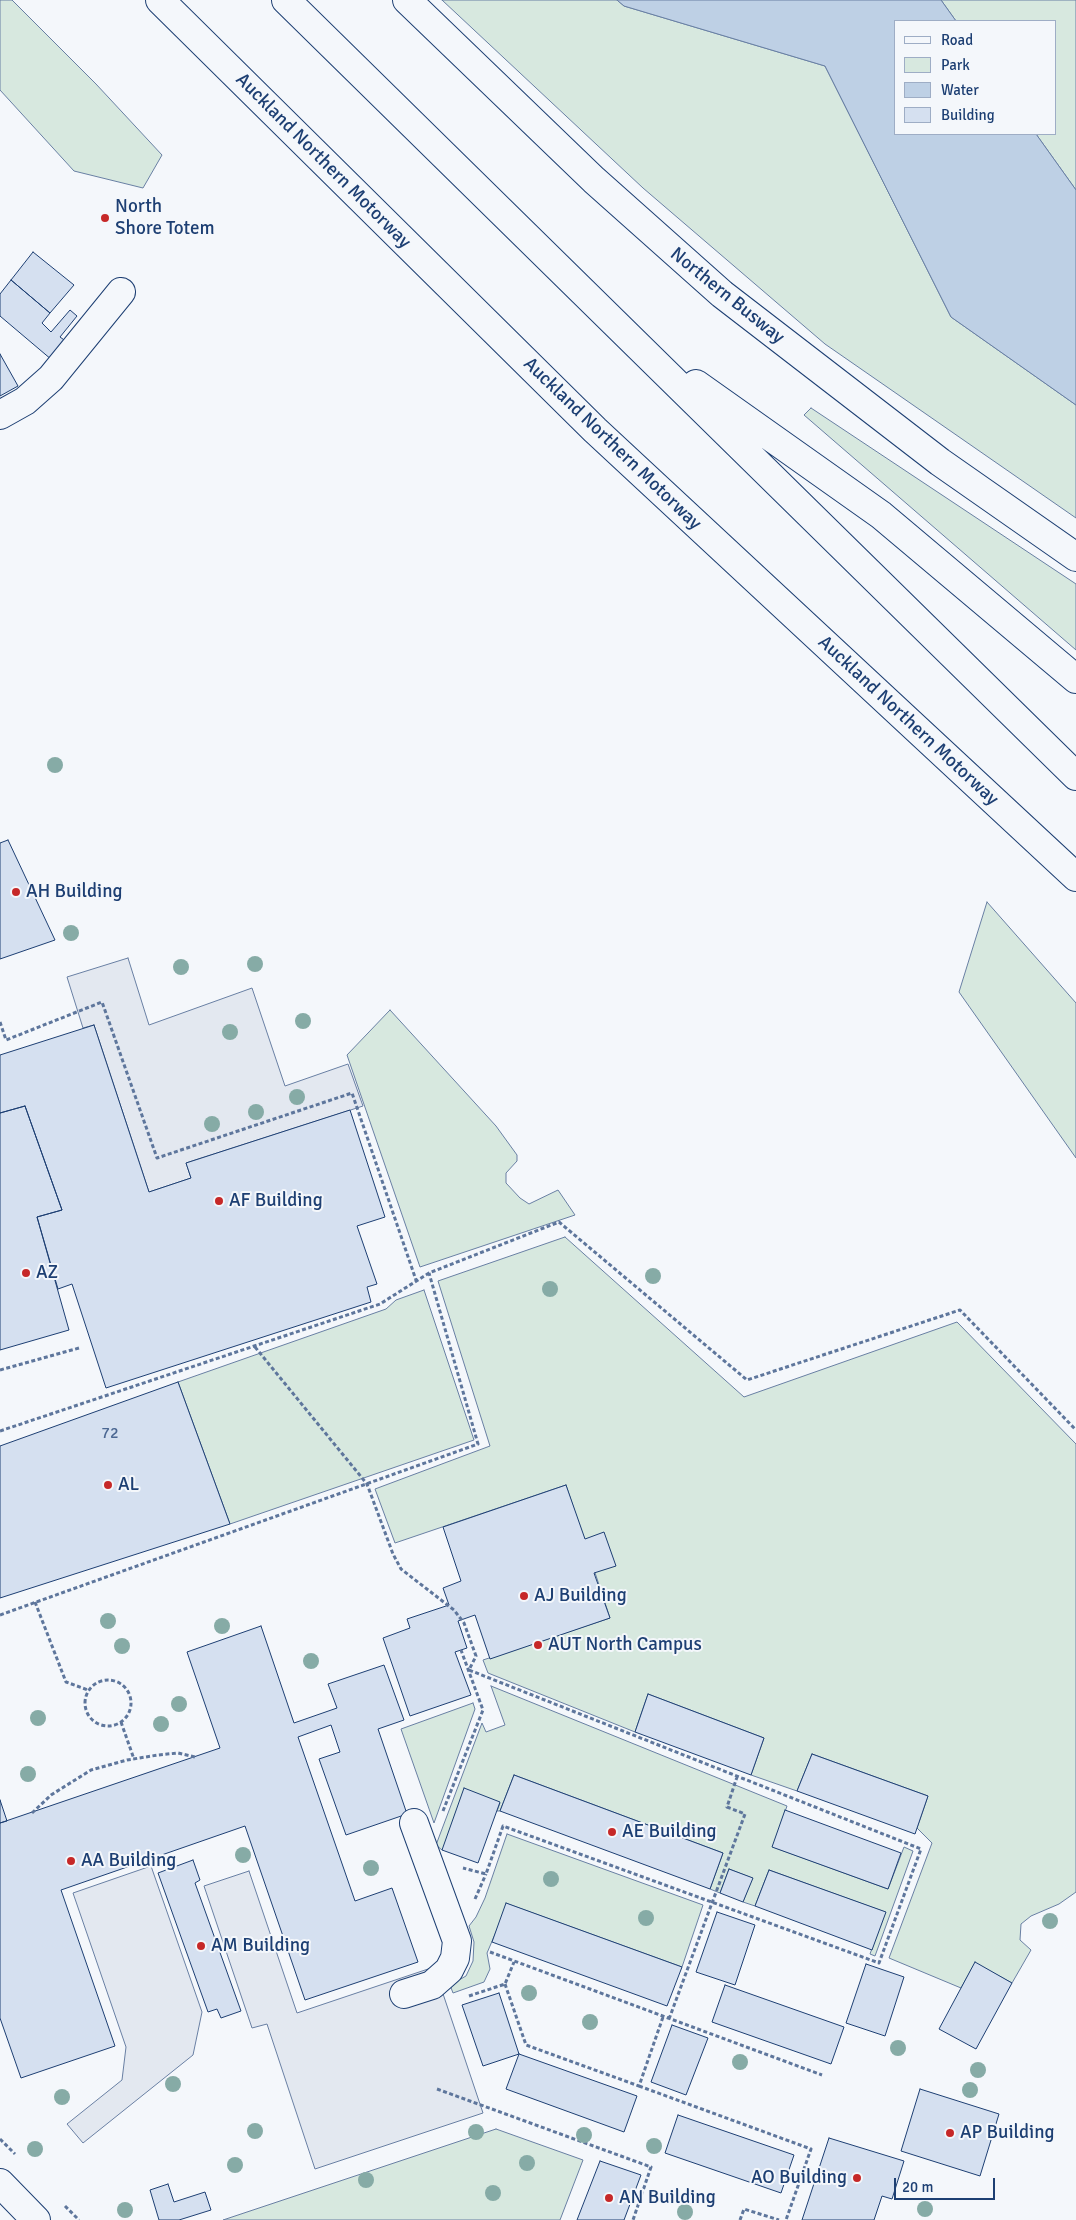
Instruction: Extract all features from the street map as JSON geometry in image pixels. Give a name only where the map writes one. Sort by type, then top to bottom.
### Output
[{"type":"main road","name":"Auckland Northern Motorway","points":[[160,0],[595,430],[1076,877]]},
{"type":"main road","points":[[286,0],[1076,776]]},
{"type":"main road","name":"Northern Busway","points":[[407,0],[594,180],[722,294],[925,450],[1076,557]]},
{"type":"main road","points":[[0,415],[25,402],[51,378],[121,292]]},
{"type":"main road","points":[[627,336],[881,515],[1076,679]]},
{"type":"main road","points":[[404,1994],[432,1985],[449,1970],[455,1958],[457,1942],[414,1823]]},
{"type":"main road","points":[[0,2182],[36,2220]]},
{"type":"path","points":[[0,1022],[6,1040],[102,1002],[157,1158],[352,1093],[416,1280]]},
{"type":"path","points":[[0,1431],[380,1304],[429,1273],[559,1222],[747,1380],[960,1310],[1076,1430]]},
{"type":"path","points":[[0,1615],[478,1444],[429,1273]]},
{"type":"path","points":[[255,1346],[367,1484],[393,1554],[401,1569],[454,1610],[464,1623],[476,1656],[469,1670]]},
{"type":"path","points":[[0,1370],[80,1348]]},
{"type":"path","points":[[35,1602],[66,1682],[88,1690]]},
{"type":"path","points":[[461,1650],[483,1710],[425,1856],[486,1874],[503,1826],[879,1963],[922,1849],[469,1670]]},
{"type":"path","points":[[101,1680],[115,1680],[127,1689],[131,1703],[126,1716],[121,1722],[107,1726],[92,1720],[87,1713],[84,1705],[88,1690],[101,1680]]},
{"type":"path","points":[[121,1722],[134,1759]]},
{"type":"path","points":[[32,1813],[51,1795],[91,1770],[134,1759],[178,1753],[195,1757]]},
{"type":"path","points":[[669,2019],[744,1814],[727,1807],[737,1776]]},
{"type":"path","points":[[490,1952],[822,2075]]},
{"type":"path","points":[[505,1984],[526,2045],[811,2149],[786,2220]]},
{"type":"path","points":[[639,2086],[663,2017]]},
{"type":"path","points":[[437,2089],[651,2167],[632,2220]]},
{"type":"path","points":[[740,2220],[744,2209],[779,2220]]},
{"type":"green space","points":[[0,0],[12,0],[96,84],[162,155],[143,188],[74,171],[0,90]]},
{"type":"green space","points":[[442,0],[617,0],[624,6],[825,66],[951,317],[1076,405],[1076,518],[825,344],[643,188]]},
{"type":"green space","points":[[941,0],[1076,0],[1076,190],[1037,135],[1056,135],[1056,20],[955,20]]},
{"type":"green space","points":[[811,408],[1076,584],[1076,650],[804,415]]},
{"type":"green space","points":[[987,902],[1076,1003],[1076,1158],[959,992]]},
{"type":"green space","points":[[390,1010],[496,1126],[517,1155],[517,1161],[506,1173],[506,1183],[520,1198],[529,1204],[558,1190],[575,1215],[420,1267],[347,1055]]},
{"type":"green space","points":[[565,1237],[744,1397],[957,1322],[1076,1444],[1076,1892],[1059,1904],[1031,1916],[1021,1924],[1020,1940],[1031,1950],[1012,1983],[975,1963],[961,1988],[889,1958],[932,1843],[917,1828],[928,1796],[812,1754],[797,1791],[751,1775],[764,1738],[648,1694],[635,1732],[488,1673],[483,1660],[610,1618],[566,1485],[395,1543],[375,1489],[490,1446],[438,1281]]},
{"type":"green space","points":[[424,1290],[474,1440],[230,1524],[178,1382],[386,1309],[396,1300]]},
{"type":"green space","points":[[491,1686],[787,1806],[773,1847],[888,1889],[904,1847],[913,1851],[875,1956],[870,1954],[885,1912],[769,1870],[755,1906],[743,1902],[752,1878],[729,1869],[720,1893],[710,1889],[723,1853],[514,1775],[500,1811],[497,1811],[500,1803],[442,1850],[436,1845],[482,1723],[486,1732],[505,1725]]},
{"type":"green space","points":[[473,1703],[475,1709],[434,1823],[401,1729]]},
{"type":"green space","points":[[507,1834],[703,1905],[682,1967],[508,1904],[487,1953],[490,1969],[484,1982],[453,1993],[450,1985],[466,1976],[473,1961],[474,1942],[469,1926],[476,1917],[485,1898]]},
{"type":"green space","points":[[496,2129],[583,2160],[560,2220],[223,2220]]},
{"type":"shaded area","points":[[128,958],[149,1025],[252,988],[285,1086],[348,1064],[363,1106],[186,1163],[191,1178],[149,1192],[94,1025],[83,1028],[67,977]]},
{"type":"shaded area","points":[[151,1866],[202,2012],[193,2055],[83,2143],[67,2124],[122,2080],[126,2047],[73,1893]]},
{"type":"shaded area","points":[[249,1871],[297,2013],[434,1967],[483,2113],[315,2169],[267,2024],[252,2028],[204,1886]]},
{"type":"water","points":[[617,0],[941,0],[955,20],[894,20],[894,135],[1037,135],[1076,190],[1076,405],[951,317],[825,66],[624,6]]},
{"type":"building","points":[[33,252],[74,285],[50,313],[11,280]]},
{"type":"building","points":[[11,280],[50,313],[42,323],[51,332],[70,310],[77,316],[60,337],[67,342],[52,360],[0,316],[0,294]]},
{"type":"building","points":[[0,354],[18,386],[0,396]]},
{"type":"building","name":"AH Building","points":[[8,840],[55,940],[0,959],[0,843]]},
{"type":"building","name":"AF Building","points":[[94,1025],[149,1192],[191,1178],[186,1163],[350,1110],[385,1217],[357,1226],[377,1284],[367,1287],[371,1302],[106,1388],[72,1284],[58,1289],[37,1217],[62,1210],[25,1106],[0,1113],[0,1055]]},
{"type":"building","name":"AZ","points":[[25,1106],[62,1210],[37,1217],[69,1330],[0,1350],[0,1113]]},
{"type":"building","name":"AL","points":[[178,1382],[230,1524],[0,1598],[0,1446]]},
{"type":"building","name":"AJ Building","points":[[566,1485],[585,1539],[604,1532],[616,1566],[594,1573],[610,1618],[490,1659],[475,1615],[458,1621],[467,1648],[455,1652],[471,1695],[410,1716],[383,1638],[410,1628],[407,1619],[449,1605],[443,1588],[461,1581],[443,1527]]},
{"type":"building","name":"AA Building","points":[[261,1626],[294,1723],[337,1708],[328,1684],[384,1665],[404,1720],[378,1729],[407,1814],[346,1835],[319,1759],[340,1752],[331,1725],[298,1737],[355,1901],[392,1888],[418,1962],[305,2000],[245,1826],[61,1890],[115,2046],[21,2078],[0,2018],[0,1823],[220,1748],[187,1652]]},
{"type":"building","name":"AE Building","points":[[648,1694],[764,1738],[751,1775],[635,1732]]},
{"type":"building","points":[[812,1754],[928,1796],[915,1834],[797,1791]]},
{"type":"building","name":"AE Building","points":[[514,1775],[723,1853],[710,1889],[500,1811]]},
{"type":"building","points":[[464,1788],[500,1802],[478,1863],[442,1850]]},
{"type":"building","points":[[0,1800],[7,1821],[0,1823]]},
{"type":"building","name":"AE Building","points":[[785,1810],[901,1853],[888,1889],[772,1847]]},
{"type":"building","name":"AM Building","points":[[193,1860],[200,1880],[195,1883],[241,2011],[221,2018],[217,2009],[208,2012],[158,1873]]},
{"type":"building","name":"AE Building","points":[[729,1869],[753,1878],[743,1902],[720,1893]]},
{"type":"building","points":[[769,1870],[886,1912],[872,1950],[755,1906]]},
{"type":"building","points":[[506,1903],[682,1967],[667,2006],[492,1942]]},
{"type":"building","points":[[717,1912],[755,1925],[735,1985],[696,1972]]},
{"type":"building","points":[[975,1962],[1012,1983],[976,2049],[939,2029]]},
{"type":"building","points":[[866,1964],[904,1977],[885,2036],[846,2023]]},
{"type":"building","points":[[725,1985],[844,2027],[831,2064],[712,2022]]},
{"type":"building","points":[[499,1993],[519,2054],[483,2066],[462,2005]]},
{"type":"building","points":[[672,2025],[708,2038],[686,2095],[651,2082]]},
{"type":"building","points":[[519,2054],[637,2096],[624,2132],[506,2089]]},
{"type":"building","name":"AP Building","points":[[920,2089],[999,2114],[980,2176],[901,2151]]},
{"type":"building","points":[[678,2115],[794,2155],[781,2193],[665,2153]]},
{"type":"building","name":"AO Building","points":[[829,2138],[904,2161],[892,2199],[882,2196],[874,2220],[802,2220]]},
{"type":"building","name":"AN Building","points":[[600,2161],[641,2175],[624,2220],[577,2220]]},
{"type":"building","points":[[168,2184],[174,2202],[205,2192],[211,2210],[179,2220],[159,2220],[150,2190]]},
{"type":"place","name":"North Shore Totem","points":[[105,218]]},
{"type":"place","name":"AH Building","points":[[16,892]]},
{"type":"place","name":"AF Building","points":[[219,1201]]},
{"type":"place","name":"AZ","points":[[26,1273]]},
{"type":"place","name":"AL","points":[[108,1485]]},
{"type":"place","name":"AJ Building","points":[[524,1596]]},
{"type":"place","name":"AUT North Campus","points":[[538,1645]]},
{"type":"place","name":"AE Building","points":[[612,1832]]},
{"type":"place","name":"AA Building","points":[[71,1861]]},
{"type":"place","name":"AM Building","points":[[201,1946]]},
{"type":"place","name":"AP Building","points":[[950,2133]]},
{"type":"place","name":"AO Building","points":[[857,2178]]},
{"type":"place","name":"AN Building","points":[[609,2198]]}]
